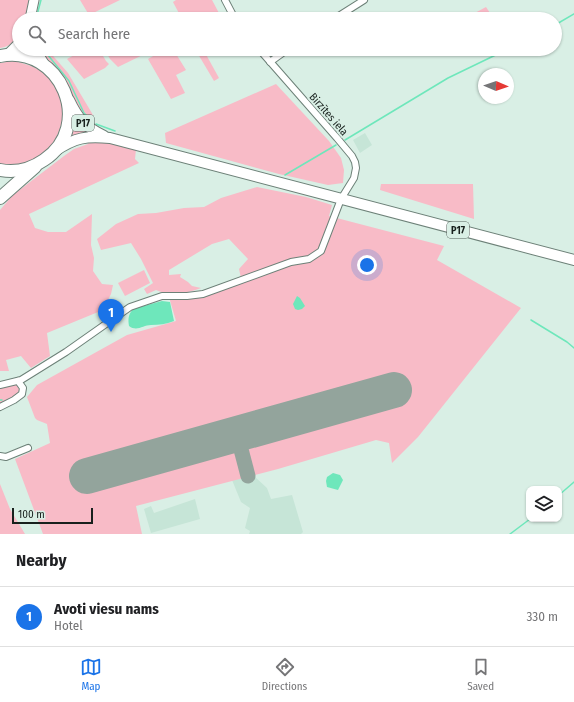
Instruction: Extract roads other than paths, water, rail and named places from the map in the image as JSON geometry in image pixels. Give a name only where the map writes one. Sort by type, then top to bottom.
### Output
[{"type":"highway","points":[[0,198],[39,163],[54,152],[63,138],[68,122],[69,105],[61,83],[46,66],[23,56]]},
{"type":"highway","points":[[0,170],[18,170],[39,163]]},
{"type":"main road","points":[[31,12],[34,0]]},
{"type":"main road","points":[[3,55],[12,48]]},
{"type":"main road","points":[[40,56],[46,66]]},
{"type":"main road","name":"P17","points":[[67,97],[83,123],[110,138]]},
{"type":"main road","name":"P17","points":[[54,152],[70,142],[82,138],[95,136],[110,138],[574,260]]},
{"type":"street","points":[[225,0],[231,12]]},
{"type":"street","points":[[345,12],[364,0]]},
{"type":"street","name":"Birzītes iela","points":[[0,385],[18,380],[66,352],[130,307],[162,296],[187,296],[203,294],[291,262],[309,259],[321,251],[342,199],[354,178],[356,168],[352,156],[265,56]]},
{"type":"street","points":[[270,62],[278,56]]},
{"type":"street","points":[[0,407],[22,394],[23,388],[18,380]]},
{"type":"street","points":[[0,456],[6,457],[28,448]]},
{"type":"waterway","points":[[38,12],[41,0]]},
{"type":"waterway","points":[[562,21],[574,14]]},
{"type":"waterway","points":[[49,56],[69,81],[84,113],[91,120]]},
{"type":"waterway","points":[[345,140],[448,78],[494,56]]},
{"type":"waterway","points":[[96,124],[115,131]]},
{"type":"waterway","points":[[285,175],[336,145]]},
{"type":"waterway","points":[[531,320],[567,342],[574,348]]},
{"type":"waterway","points":[[562,492],[574,482]]},
{"type":"waterway","points":[[510,534],[526,522]]},
{"type":"place","name":"Avoti viesu nams","points":[[111,332]]}]
